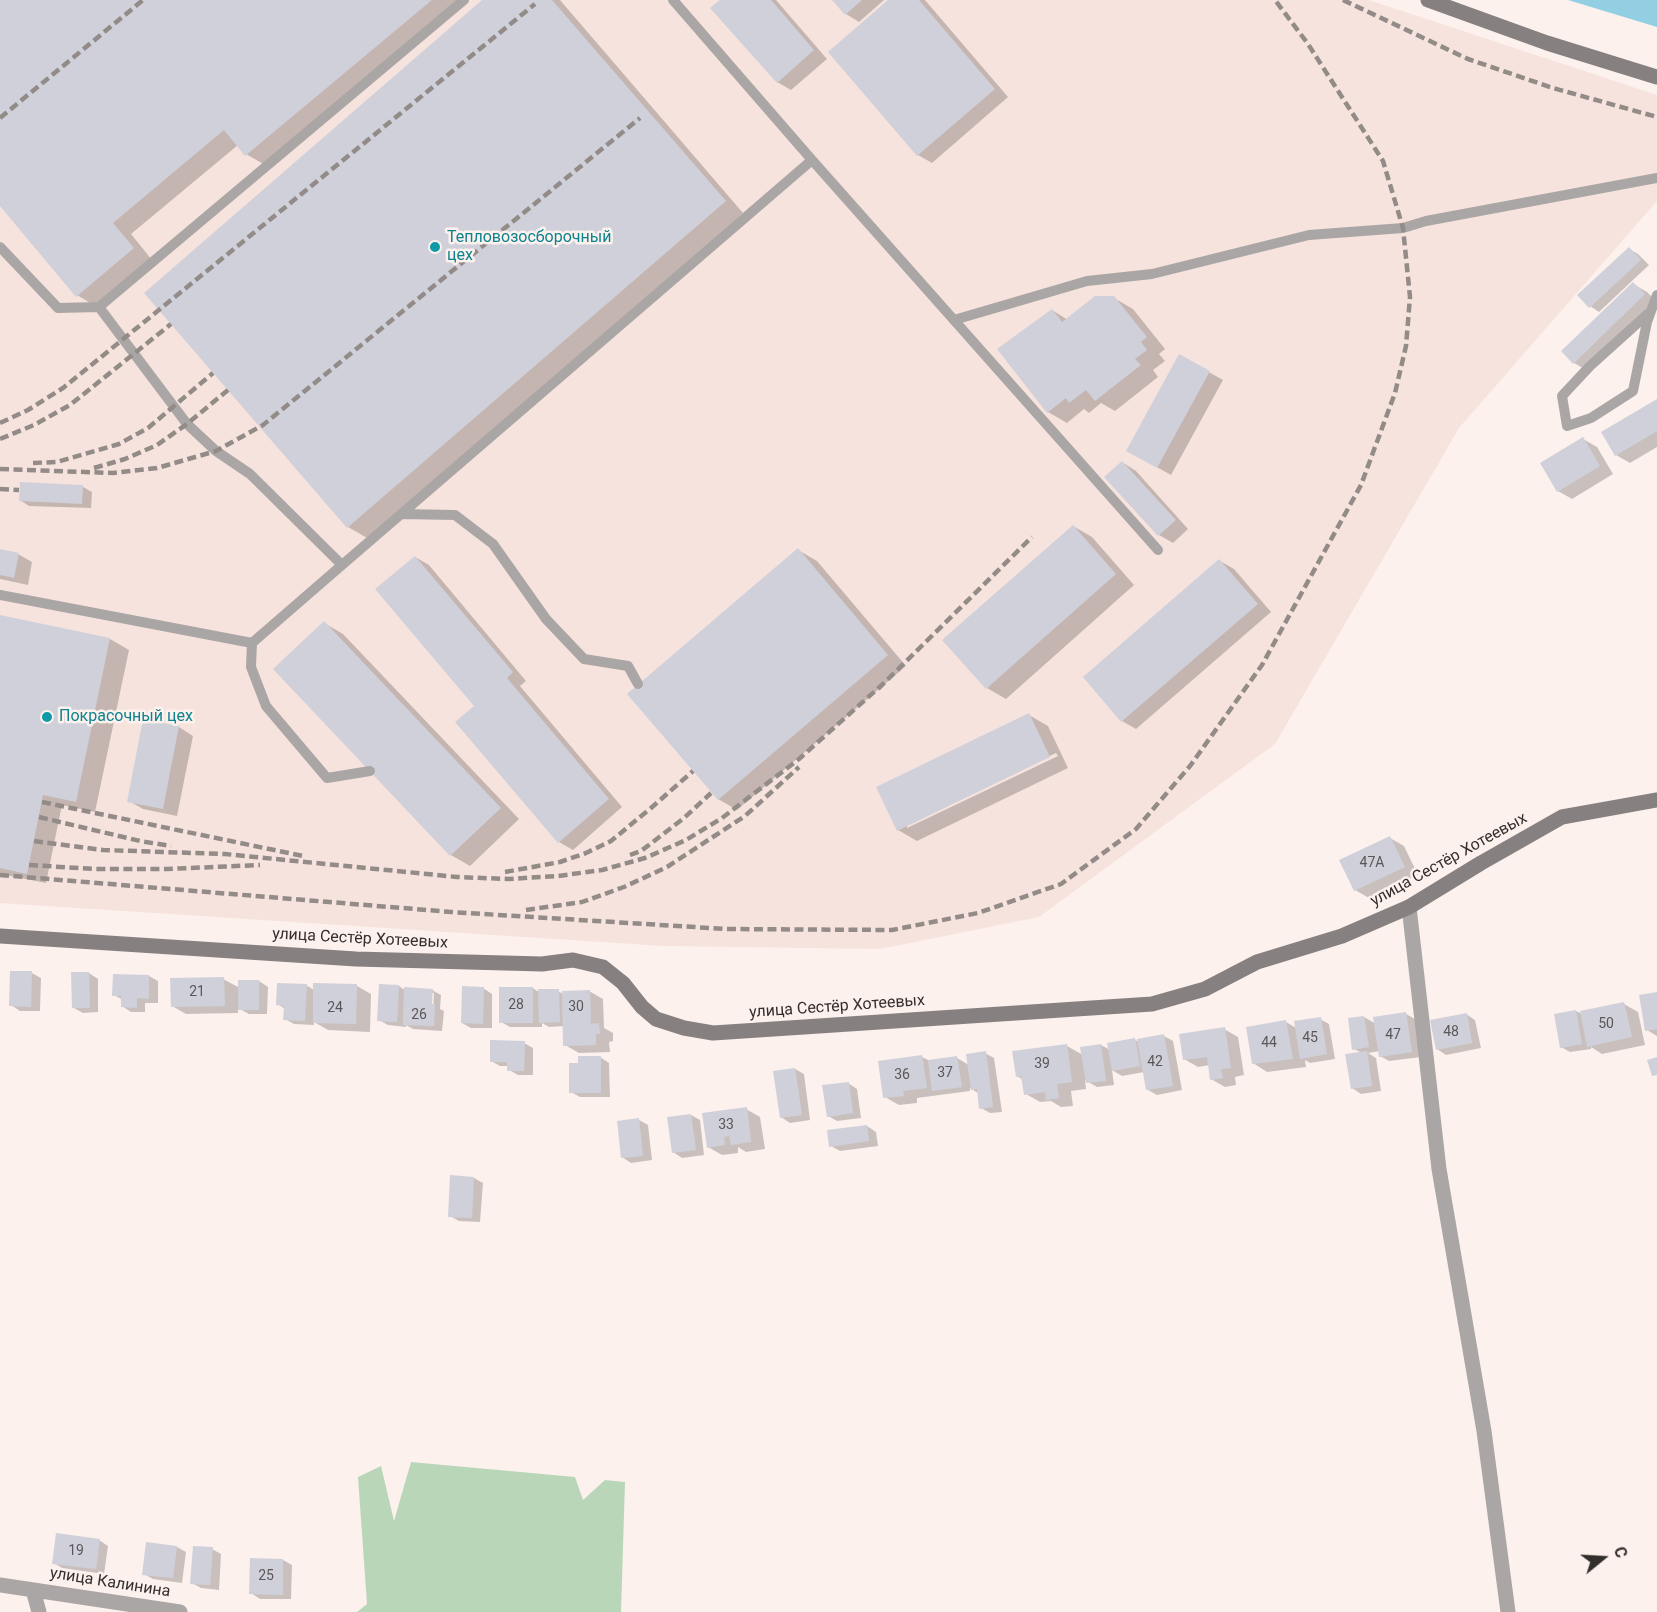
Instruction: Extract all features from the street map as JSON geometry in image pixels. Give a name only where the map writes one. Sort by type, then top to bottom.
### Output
[{"type":"street","points":[[1428,0],[1546,43],[1657,77]]},
{"type":"street","name":"улица Сестёр Хотеевых","points":[[0,936],[356,959],[542,964],[573,960],[603,967],[623,983],[642,1007],[656,1019],[684,1028],[713,1033],[1152,1004],[1205,990],[1257,962],[1342,936],[1408,907],[1562,817],[1657,800]]},
{"type":"street","points":[[1408,907],[1439,1169],[1484,1431],[1508,1612]]},
{"type":"street","name":"улица Калинина","points":[[0,1585],[180,1612]]},
{"type":"street","name":"улица Калинина","points":[[33,1590],[39,1612]]},
{"type":"lane","points":[[0,247],[58,308],[99,308],[464,0]]},
{"type":"lane","points":[[673,0],[1158,550]]},
{"type":"lane","points":[[369,771],[327,778],[266,706],[251,667],[252,643],[812,160]]},
{"type":"lane","points":[[954,320],[1087,281],[1152,274],[1309,235],[1403,228],[1425,221],[1657,178]]},
{"type":"lane","points":[[1651,311],[1590,366],[1562,396],[1566,426],[1591,418],[1633,392],[1647,322],[1657,295]]},
{"type":"lane","points":[[99,308],[187,424],[216,451],[250,474],[342,565]]},
{"type":"lane","points":[[401,514],[455,515],[493,544],[546,619],[584,659],[628,666],[638,684]]},
{"type":"lane","points":[[0,595],[252,643]]},
{"type":"shaded area","points":[[0,0],[1369,0],[1657,95],[1657,201],[1459,428],[1275,744],[1039,917],[880,949],[663,946],[0,903]]},
{"type":"green space","points":[[411,1462],[575,1477],[583,1500],[605,1480],[625,1482],[621,1612],[357,1612],[367,1604],[358,1477],[381,1466],[394,1521]]},
{"type":"water","points":[[1568,0],[1657,0],[1657,27]]},
{"type":"building","points":[[0,0],[432,0],[245,156],[224,130],[113,223],[134,248],[76,297],[0,206]]},
{"type":"building","name":"Тепловозосборочный цех","points":[[482,0],[552,0],[726,201],[347,528],[144,293]]},
{"type":"building","points":[[720,0],[771,0],[814,50],[777,83],[710,8]]},
{"type":"building","points":[[832,0],[862,0],[845,15]]},
{"type":"building","points":[[888,0],[919,0],[995,89],[917,156],[828,52]]},
{"type":"building","points":[[1629,247],[1641,260],[1589,308],[1577,295]]},
{"type":"building","points":[[1633,282],[1645,294],[1573,364],[1561,351]]},
{"type":"building","points":[[1095,296],[1114,296],[1147,337],[1141,342],[1147,350],[1135,359],[1141,365],[1095,401],[1086,390],[1069,403],[1066,398],[1047,413],[997,349],[1052,309],[1062,322]]},
{"type":"building","points":[[1179,354],[1210,371],[1157,468],[1126,451]]},
{"type":"building","points":[[1657,399],[1657,431],[1615,456],[1601,432]]},
{"type":"building","points":[[1583,437],[1600,466],[1557,492],[1540,463]]},
{"type":"building","points":[[1122,461],[1176,520],[1158,536],[1104,477]]},
{"type":"building","points":[[20,482],[83,485],[82,504],[19,501]]},
{"type":"building","points":[[1073,525],[1116,574],[986,689],[942,640]]},
{"type":"building","points":[[798,548],[888,655],[718,800],[627,694]]},
{"type":"building","points":[[0,549],[19,553],[14,578],[0,575]]},
{"type":"building","points":[[415,556],[513,672],[507,678],[609,799],[558,843],[455,722],[474,706],[375,589]]},
{"type":"building","points":[[1219,559],[1258,604],[1121,722],[1083,677]]},
{"type":"building","name":"Покрасочный цех","points":[[0,615],[110,638],[76,802],[43,795],[27,874],[0,868]]},
{"type":"building","points":[[324,621],[501,808],[450,856],[273,669]]},
{"type":"building","points":[[1029,713],[1050,757],[897,831],[876,787]]},
{"type":"building","points":[[143,719],[179,726],[163,809],[127,802]]},
{"type":"building","points":[[1390,836],[1405,867],[1354,891],[1339,860]]},
{"type":"building","points":[[10,971],[32,971],[31,1007],[9,1006]]},
{"type":"building","points":[[71,972],[89,972],[90,1008],[72,1008]]},
{"type":"building","points":[[113,974],[149,975],[149,999],[137,998],[137,1008],[121,1007],[121,996],[112,996]]},
{"type":"building","points":[[224,977],[225,1006],[171,1007],[170,978]]},
{"type":"building","points":[[238,980],[259,980],[259,1010],[238,1010]]},
{"type":"building","points":[[277,983],[307,984],[305,1021],[283,1020],[284,1006],[276,1005]]},
{"type":"building","points":[[313,983],[357,984],[356,1024],[313,1023]]},
{"type":"building","points":[[379,984],[399,985],[397,1022],[377,1021]]},
{"type":"building","points":[[462,986],[484,987],[483,1024],[461,1023]]},
{"type":"building","points":[[404,987],[433,989],[434,1026],[403,1025]]},
{"type":"building","points":[[499,987],[533,987],[533,1023],[499,1023]]},
{"type":"building","points":[[538,989],[559,989],[560,1022],[539,1023]]},
{"type":"building","points":[[590,990],[591,1024],[599,1023],[600,1034],[596,1034],[596,1045],[563,1046],[562,991]]},
{"type":"building","points":[[1657,992],[1657,1029],[1645,1031],[1639,995]]},
{"type":"building","points":[[1624,1002],[1632,1037],[1587,1047],[1580,1011]]},
{"type":"building","points":[[1576,1010],[1582,1044],[1560,1048],[1554,1014]]},
{"type":"building","points":[[1406,1012],[1412,1052],[1379,1057],[1373,1017]]},
{"type":"building","points":[[1467,1013],[1472,1043],[1436,1050],[1430,1020]]},
{"type":"building","points":[[1364,1016],[1369,1047],[1352,1050],[1348,1018]]},
{"type":"building","points":[[1321,1017],[1327,1054],[1300,1059],[1294,1021]]},
{"type":"building","points":[[1286,1020],[1293,1059],[1252,1064],[1246,1027]]},
{"type":"building","points":[[1225,1027],[1231,1068],[1221,1069],[1223,1078],[1210,1080],[1207,1057],[1183,1060],[1179,1034]]},
{"type":"building","points":[[1164,1034],[1173,1086],[1146,1090],[1137,1039]]},
{"type":"building","points":[[1135,1038],[1140,1066],[1112,1071],[1107,1043]]},
{"type":"building","points":[[490,1040],[525,1041],[524,1071],[507,1071],[507,1062],[490,1062]]},
{"type":"building","points":[[1067,1044],[1072,1082],[1057,1084],[1059,1098],[1046,1100],[1045,1092],[1024,1095],[1021,1076],[1016,1077],[1012,1051]]},
{"type":"building","points":[[1101,1044],[1106,1081],[1086,1083],[1080,1047]]},
{"type":"building","points":[[986,1051],[993,1107],[979,1109],[977,1089],[971,1090],[966,1054]]},
{"type":"building","points":[[1367,1051],[1372,1086],[1351,1089],[1345,1054]]},
{"type":"building","points":[[922,1055],[927,1088],[903,1091],[904,1096],[883,1098],[878,1061]]},
{"type":"building","points":[[578,1056],[601,1056],[601,1093],[569,1093],[569,1063],[578,1063]]},
{"type":"building","points":[[957,1056],[962,1087],[932,1091],[928,1060]]},
{"type":"building","points":[[1657,1057],[1657,1075],[1652,1076],[1647,1060]]},
{"type":"building","points":[[795,1068],[802,1115],[780,1118],[773,1071]]},
{"type":"building","points":[[849,1082],[853,1113],[827,1117],[822,1085]]},
{"type":"building","points":[[747,1107],[751,1142],[731,1145],[729,1136],[724,1137],[725,1145],[707,1148],[702,1113]]},
{"type":"building","points":[[691,1114],[696,1150],[672,1153],[667,1117]]},
{"type":"building","points":[[639,1118],[643,1156],[621,1158],[617,1121]]},
{"type":"building","points":[[867,1125],[869,1141],[829,1147],[827,1130]]},
{"type":"building","points":[[450,1175],[474,1177],[472,1218],[448,1217]]},
{"type":"building","points":[[56,1533],[100,1539],[96,1569],[52,1564]]},
{"type":"building","points":[[146,1542],[177,1546],[173,1578],[142,1575]]},
{"type":"building","points":[[193,1546],[213,1547],[210,1585],[190,1584]]},
{"type":"building","points":[[250,1558],[283,1559],[283,1595],[249,1594]]},
{"type":"railway","points":[[0,118],[143,0]]},
{"type":"railway","points":[[0,875],[451,912],[726,929],[892,930],[978,913],[1061,884],[1136,829],[1190,766],[1262,665],[1361,485],[1395,393],[1406,346],[1410,297],[1403,228],[1383,161],[1308,44],[1275,0]]},
{"type":"railway","points":[[1343,0],[1468,59],[1553,88],[1657,117]]},
{"type":"railway","points":[[0,423],[28,410],[63,388],[535,4]]},
{"type":"railway","points":[[0,469],[113,473],[157,468],[216,451],[263,425],[640,118]]},
{"type":"railway","points":[[0,439],[34,425],[70,405],[171,324]]},
{"type":"railway","points":[[33,463],[57,462],[119,444],[148,428],[213,373]]},
{"type":"railway","points":[[94,468],[125,459],[157,445],[228,390]]},
{"type":"railway","points":[[0,489],[19,490]]},
{"type":"railway","points":[[878,689],[1032,537]]},
{"type":"railway","points":[[34,841],[103,850],[225,854],[457,877],[508,879],[602,870],[645,858],[686,840],[722,818],[799,759],[883,684]]},
{"type":"railway","points":[[526,910],[582,902],[624,887],[667,867],[745,816],[799,767]]},
{"type":"railway","points":[[505,872],[560,862],[611,841],[693,771]]},
{"type":"railway","points":[[630,855],[641,851],[684,818],[711,793]]},
{"type":"railway","points":[[42,802],[303,856]]},
{"type":"railway","points":[[39,817],[171,846]]},
{"type":"railway","points":[[29,865],[95,869],[260,865]]},
{"type":"place","name":"Тепловозосборочный цех","points":[[435,247]]},
{"type":"place","name":"Покрасочный цех","points":[[47,717]]}]
